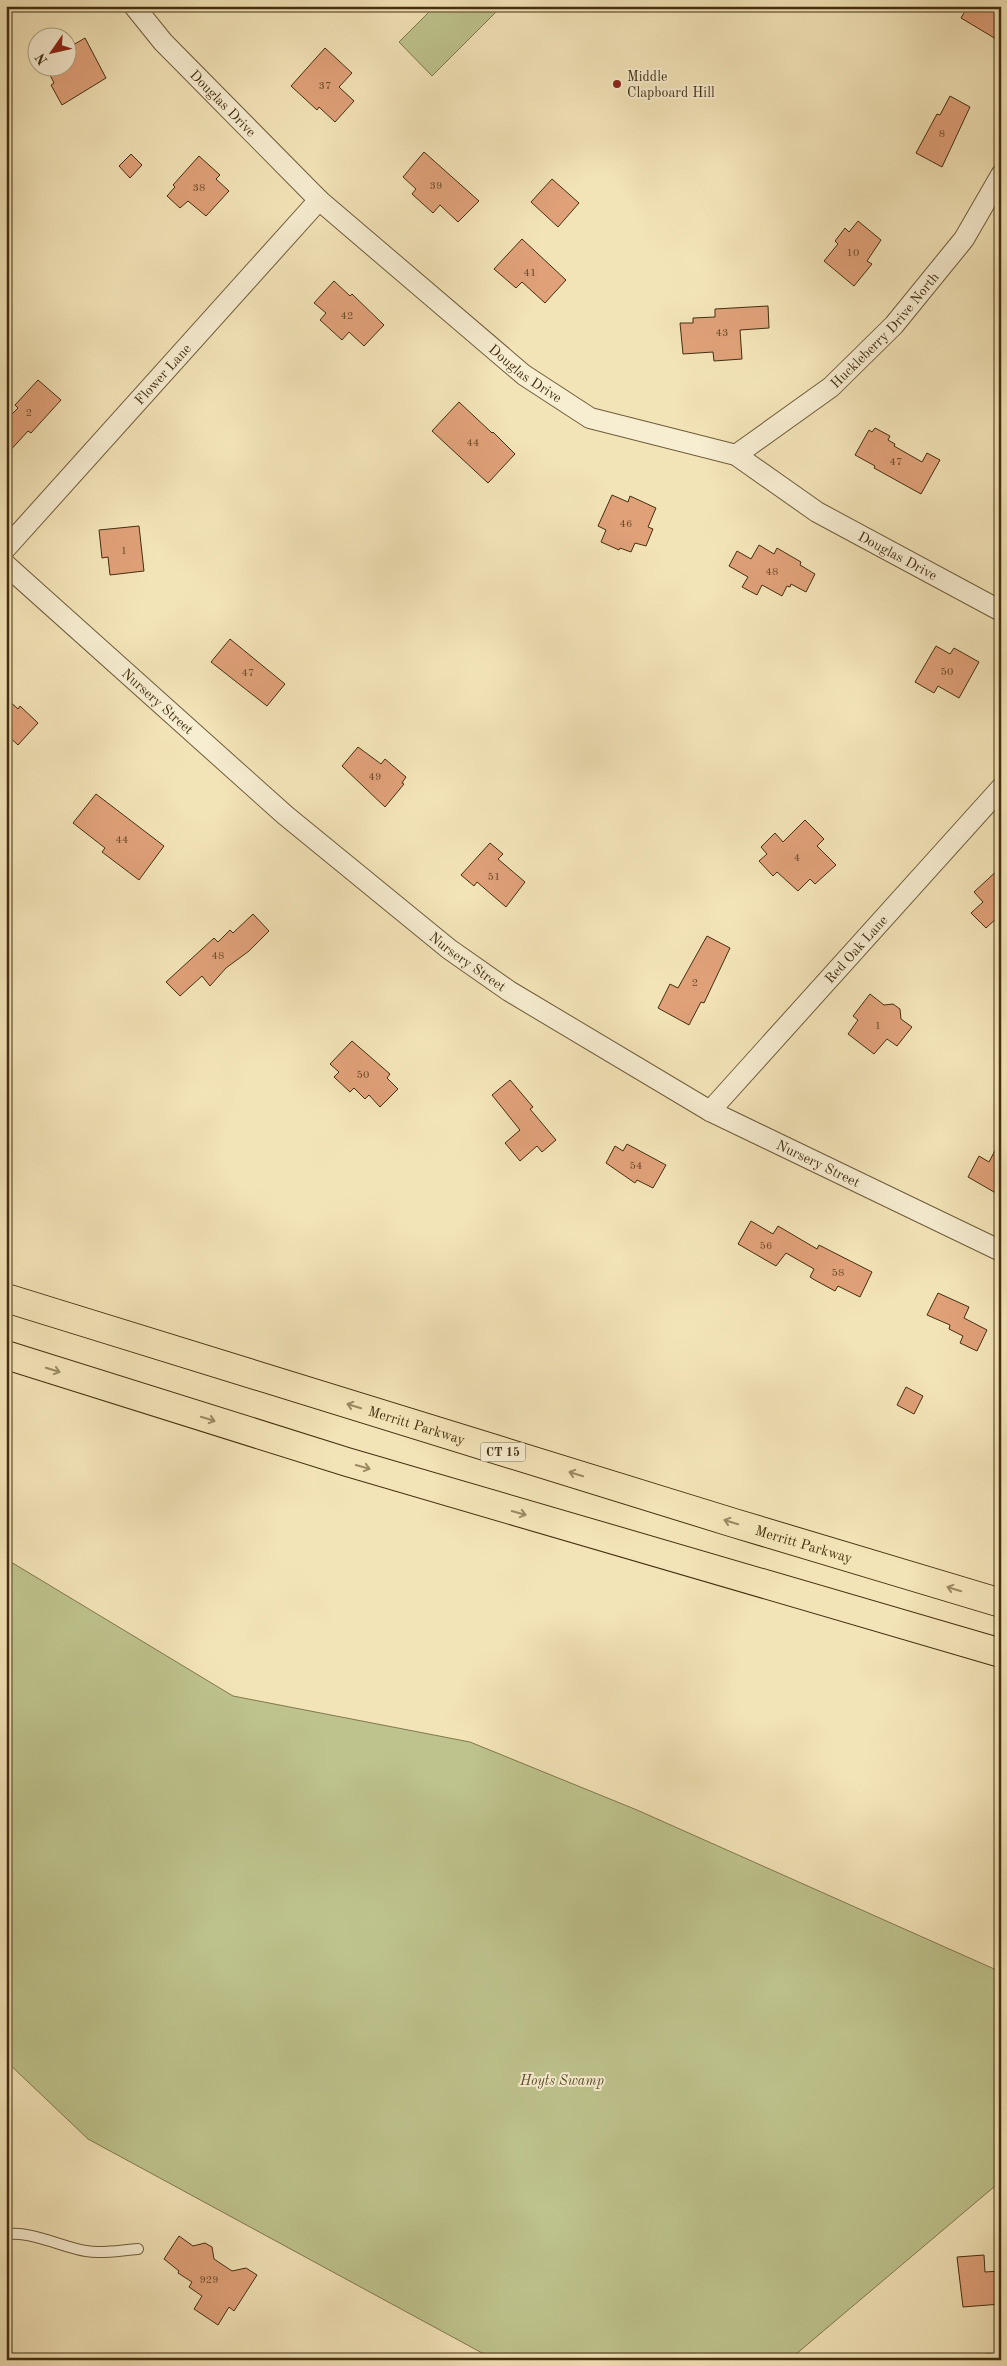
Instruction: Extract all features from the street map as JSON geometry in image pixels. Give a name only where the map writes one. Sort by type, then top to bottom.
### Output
[{"type":"highway","name":"Merritt Parkway","points":[[6,1298],[734,1523],[1001,1603]]},
{"type":"highway","points":[[6,1355],[347,1462],[1001,1653]]},
{"type":"street","name":"Douglas Drive","points":[[134,6],[163,42],[319,200],[524,375],[590,418],[736,455],[817,512],[1001,611]]},
{"type":"street","name":"Huckleberry Drive North","points":[[736,455],[831,387],[894,326],[964,240],[1001,175]]},
{"type":"street","name":"Flower Lane","points":[[6,548],[319,200]]},
{"type":"street","name":"Nursery Street","points":[[6,565],[285,815],[449,949],[509,992],[710,1111],[1001,1251]]},
{"type":"street","name":"Red Oak Lane","points":[[710,1111],[1001,788]]},
{"type":"lane","points":[[6,2235],[12,2233],[30,2236],[87,2251],[138,2249]]},
{"type":"green space","points":[[435,6],[502,6],[432,76],[399,42]]},
{"type":"green space","name":"Hoyts Swamp","points":[[6,1559],[233,1696],[470,1742],[637,1810],[1001,1972],[1001,2181],[789,2360],[495,2360],[88,2139],[6,2061]]},
{"type":"building","points":[[968,6],[1001,6],[1001,42],[961,18]]},
{"type":"building","points":[[85,38],[106,78],[62,105],[51,85],[54,83],[52,78],[78,78],[78,42]]},
{"type":"building","points":[[325,48],[352,73],[339,87],[354,101],[335,122],[319,107],[317,110],[291,86]]},
{"type":"building","points":[[950,96],[970,107],[942,167],[916,153],[937,114],[940,115]]},
{"type":"building","points":[[424,152],[479,201],[458,222],[440,205],[433,213],[412,194],[416,189],[403,177]]},
{"type":"building","points":[[131,154],[142,165],[130,178],[119,166]]},
{"type":"building","points":[[199,156],[220,175],[216,179],[229,191],[206,216],[188,201],[180,208],[167,196],[175,187],[173,185]]},
{"type":"building","points":[[552,179],[579,203],[558,227],[531,202]]},
{"type":"building","points":[[858,221],[881,240],[867,261],[872,264],[854,286],[824,261],[838,244],[835,241],[845,228],[849,232]]},
{"type":"building","points":[[522,239],[566,280],[545,303],[522,282],[516,288],[494,269]]},
{"type":"building","points":[[334,281],[350,296],[352,294],[384,325],[364,346],[349,332],[342,340],[320,320],[326,313],[314,303]]},
{"type":"building","points":[[768,306],[769,328],[740,330],[742,359],[714,361],[713,352],[683,354],[680,323],[693,323],[693,318],[715,317],[715,309]]},
{"type":"building","points":[[38,380],[61,400],[31,433],[28,431],[6,455],[6,420],[18,408],[15,405]]},
{"type":"building","points":[[459,402],[515,454],[488,483],[432,431]]},
{"type":"building","points":[[875,428],[890,436],[888,440],[895,444],[894,446],[922,462],[927,453],[940,460],[921,494],[874,468],[875,466],[855,455],[869,430],[872,432]]},
{"type":"building","points":[[612,495],[628,502],[630,496],[656,508],[648,527],[653,529],[646,546],[635,543],[631,552],[620,548],[619,550],[601,542],[606,530],[598,526]]},
{"type":"building","points":[[139,526],[144,571],[110,575],[108,557],[102,558],[99,530]]},
{"type":"building","points":[[759,545],[774,554],[777,548],[801,562],[800,565],[815,574],[806,592],[791,584],[790,587],[787,586],[782,596],[762,585],[757,595],[742,587],[748,577],[729,566],[737,551],[751,559]]},
{"type":"building","points":[[230,639],[285,684],[267,706],[211,662]]},
{"type":"building","points":[[936,646],[950,654],[954,648],[979,662],[959,698],[938,686],[934,693],[915,682]]},
{"type":"building","points":[[6,698],[18,709],[20,706],[38,723],[18,745],[6,734]]},
{"type":"building","points":[[358,747],[381,764],[385,759],[406,777],[402,783],[404,784],[385,807],[342,766]]},
{"type":"building","points":[[96,794],[164,846],[139,880],[102,852],[105,848],[73,823]]},
{"type":"building","points":[[805,820],[824,839],[817,846],[836,865],[815,884],[810,879],[798,891],[777,872],[773,876],[759,861],[767,854],[761,847],[775,833],[783,842]]},
{"type":"building","points":[[490,843],[503,854],[498,859],[525,882],[506,907],[477,882],[474,886],[461,875]]},
{"type":"building","points":[[1001,867],[1001,921],[998,917],[986,928],[971,913],[983,902],[974,892]]},
{"type":"building","points":[[253,914],[269,931],[249,951],[226,968],[210,986],[202,976],[180,996],[166,982],[214,938],[218,942],[230,930],[233,933]]},
{"type":"building","points":[[707,936],[730,948],[704,1003],[701,1002],[689,1025],[658,1008],[670,984],[678,988]]},
{"type":"building","points":[[870,994],[884,1005],[893,1004],[900,1009],[901,1019],[912,1027],[897,1046],[887,1039],[874,1054],[848,1034],[858,1020],[853,1016]]},
{"type":"building","points":[[352,1041],[390,1074],[387,1078],[398,1089],[380,1107],[369,1095],[365,1099],[354,1088],[350,1092],[334,1077],[339,1072],[330,1064]]},
{"type":"building","points":[[510,1080],[533,1107],[530,1109],[556,1140],[542,1152],[537,1146],[520,1161],[505,1143],[520,1130],[492,1095]]},
{"type":"building","points":[[1001,1139],[1001,1196],[968,1177],[979,1156],[989,1162]]},
{"type":"building","points":[[627,1144],[666,1165],[653,1188],[637,1180],[635,1183],[606,1163],[615,1146],[623,1151]]},
{"type":"building","points":[[751,1221],[773,1234],[778,1226],[817,1249],[819,1245],[872,1272],[860,1297],[838,1286],[835,1291],[813,1279],[810,1277],[814,1269],[786,1253],[776,1266],[738,1244]]},
{"type":"building","points":[[938,1293],[969,1307],[964,1318],[987,1330],[977,1351],[960,1343],[963,1336],[949,1329],[950,1325],[927,1315]]},
{"type":"building","points":[[906,1387],[923,1396],[914,1414],[897,1405]]},
{"type":"building","points":[[179,2236],[193,2246],[205,2243],[212,2247],[214,2259],[232,2271],[246,2268],[257,2275],[234,2311],[229,2307],[218,2325],[194,2309],[202,2296],[189,2287],[192,2282],[178,2273],[179,2271],[164,2259]]},
{"type":"building","points":[[984,2255],[985,2272],[1001,2271],[1001,2304],[963,2307],[957,2257]]},
{"type":"place","name":"Middle Clapboard Hill","points":[[617,84]]}]
